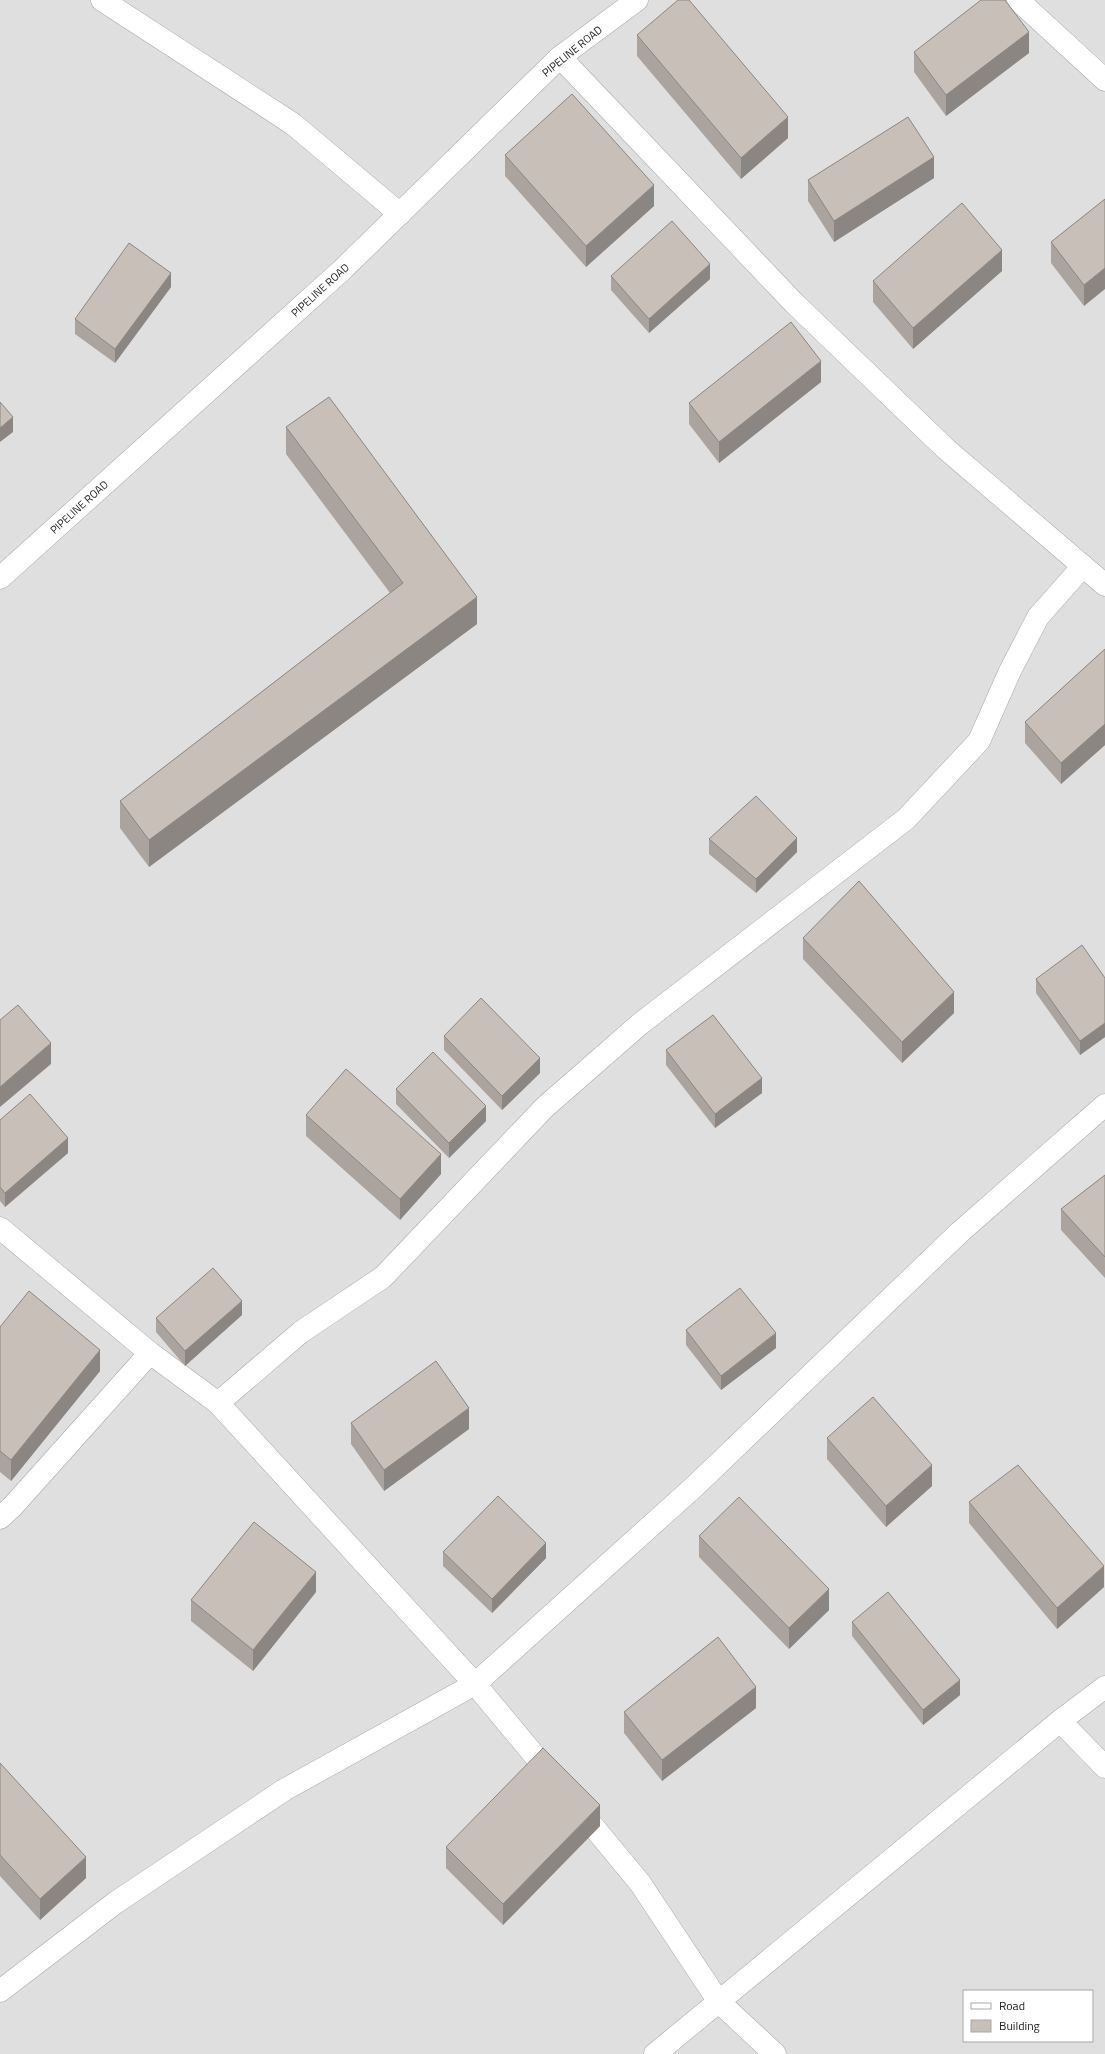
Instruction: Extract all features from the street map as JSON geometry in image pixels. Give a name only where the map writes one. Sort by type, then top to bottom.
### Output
[{"type":"street","points":[[102,0],[293,124],[400,214]]},
{"type":"street","name":"PIPELINE ROAD","points":[[0,578],[342,270],[560,58],[637,0]]},
{"type":"street","points":[[1018,0],[1105,80]]},
{"type":"street","points":[[560,58],[794,303],[946,450],[1105,585]]},
{"type":"street","points":[[218,1403],[301,1332],[382,1277],[425,1234],[544,1107],[640,1024],[906,819],[979,741],[1010,671],[1038,617],[1083,566]]},
{"type":"street","points":[[0,1991],[115,1904],[284,1790],[475,1684],[695,1486],[960,1232],[1105,1105]]},
{"type":"street","points":[[0,1228],[150,1353],[218,1403],[475,1684],[640,1883],[719,2002],[775,2054]]},
{"type":"street","points":[[0,1518],[12,1507],[150,1353]]},
{"type":"street","points":[[655,2054],[1060,1721],[1105,1687]]},
{"type":"street","points":[[1060,1721],[1105,1767]]},
{"type":"shaded area","points":[[0,0],[1105,0],[1105,2054],[0,2054]]},
{"type":"building","points":[[678,0],[689,0],[788,117],[741,158],[637,35]]},
{"type":"building","points":[[981,0],[1005,0],[1029,32],[946,95],[914,52]]},
{"type":"building","points":[[572,94],[654,185],[586,246],[505,155]]},
{"type":"building","points":[[908,117],[934,157],[834,221],[808,180]]},
{"type":"building","points":[[1105,199],[1105,268],[1084,285],[1051,242]]},
{"type":"building","points":[[962,203],[1002,250],[913,328],[873,281]]},
{"type":"building","points":[[672,221],[710,264],[649,319],[611,276]]},
{"type":"building","points":[[129,243],[171,273],[115,349],[75,319]]},
{"type":"building","points":[[791,322],[821,361],[719,442],[689,403]]},
{"type":"building","points":[[329,397],[477,597],[149,840],[120,801],[403,583],[286,427]]},
{"type":"building","points":[[0,402],[13,417],[0,428]]},
{"type":"building","points":[[1105,649],[1105,724],[1061,763],[1025,722]]},
{"type":"building","points":[[756,796],[797,838],[756,879],[709,839]]},
{"type":"building","points":[[859,881],[954,992],[902,1042],[803,938]]},
{"type":"building","points":[[1082,945],[1105,978],[1105,1023],[1080,1041],[1036,979]]},
{"type":"building","points":[[481,998],[540,1058],[502,1096],[444,1036]]},
{"type":"building","points":[[18,1005],[51,1043],[0,1087],[0,1020]]},
{"type":"building","points":[[713,1015],[762,1078],[715,1114],[666,1050]]},
{"type":"building","points":[[433,1052],[486,1106],[449,1143],[396,1089]]},
{"type":"building","points":[[346,1069],[441,1154],[400,1199],[306,1115]]},
{"type":"building","points":[[30,1094],[68,1138],[5,1193],[0,1187],[0,1120]]},
{"type":"building","points":[[1105,1175],[1105,1257],[1061,1209]]},
{"type":"building","points":[[213,1268],[242,1301],[185,1351],[156,1318]]},
{"type":"building","points":[[740,1288],[776,1333],[721,1376],[686,1330]]},
{"type":"building","points":[[29,1291],[100,1350],[11,1460],[0,1451],[0,1327]]},
{"type":"building","points":[[436,1361],[469,1408],[384,1470],[351,1423]]},
{"type":"building","points":[[873,1397],[932,1465],[886,1506],[827,1438]]},
{"type":"building","points":[[1018,1465],[1104,1566],[1057,1608],[969,1502]]},
{"type":"building","points":[[498,1496],[546,1543],[492,1599],[443,1552]]},
{"type":"building","points":[[739,1497],[829,1589],[789,1628],[699,1536]]},
{"type":"building","points":[[254,1522],[316,1572],[253,1650],[191,1600]]},
{"type":"building","points":[[888,1592],[960,1680],[923,1710],[852,1622]]},
{"type":"building","points":[[718,1637],[756,1687],[662,1760],[624,1712]]},
{"type":"building","points":[[543,1748],[600,1805],[503,1904],[446,1847]]},
{"type":"building","points":[[0,1763],[86,1857],[40,1899],[0,1855]]}]
